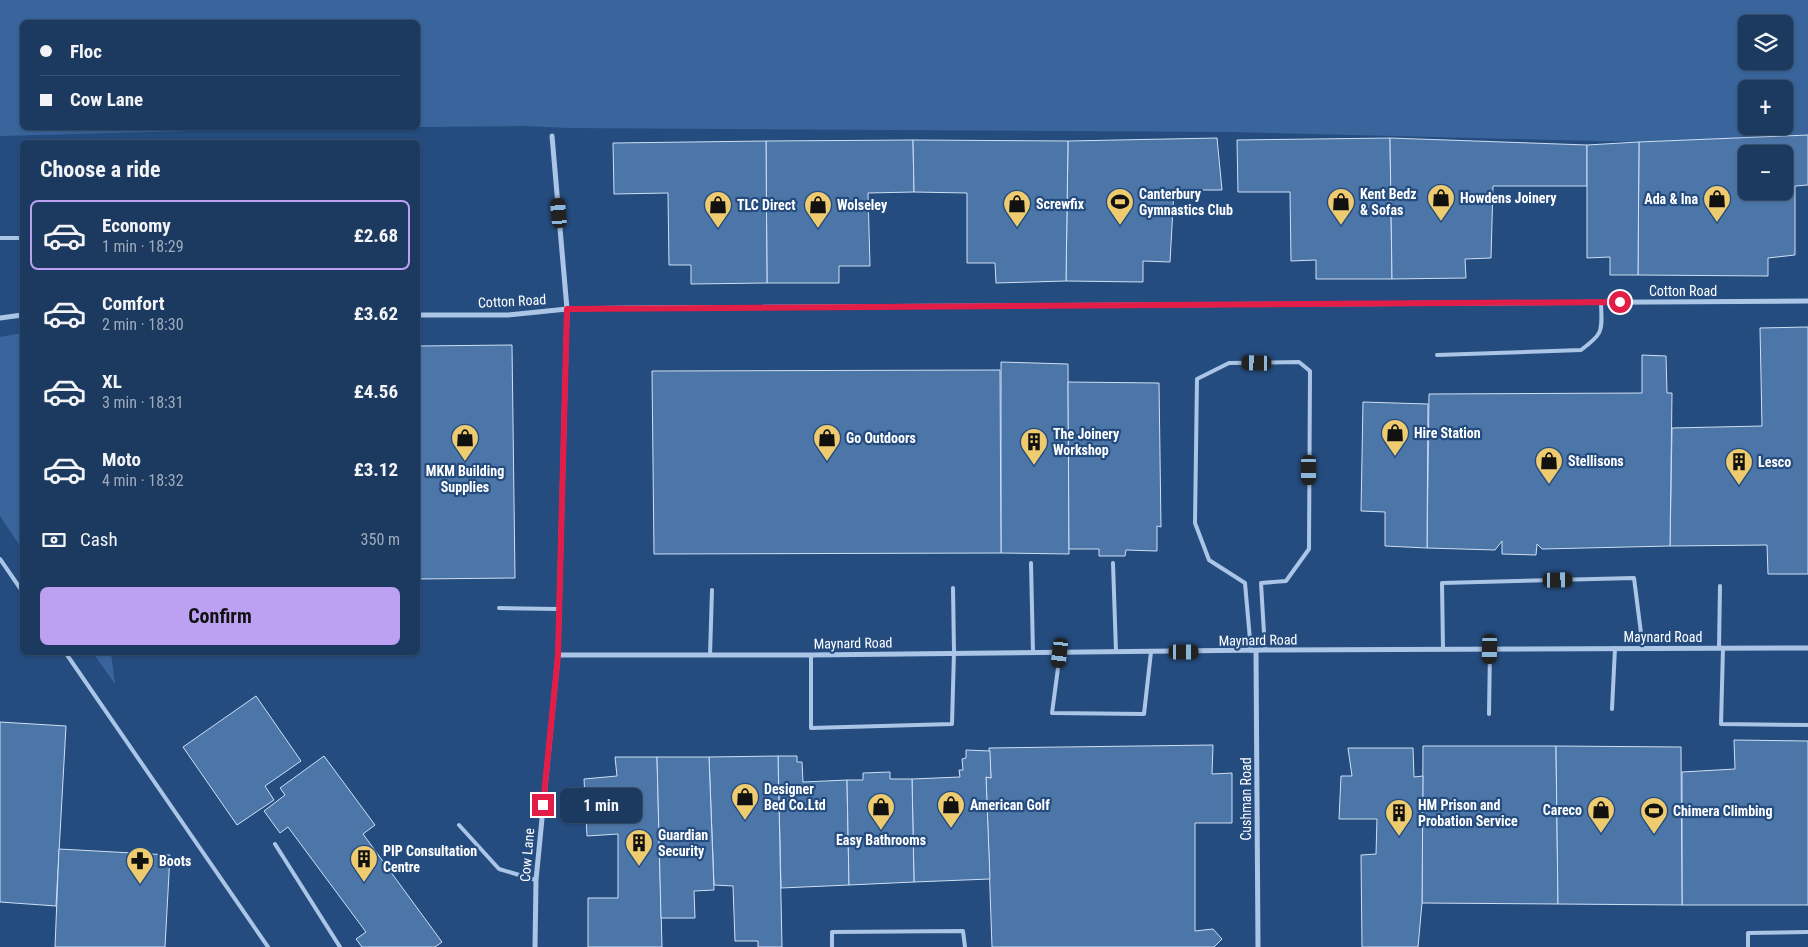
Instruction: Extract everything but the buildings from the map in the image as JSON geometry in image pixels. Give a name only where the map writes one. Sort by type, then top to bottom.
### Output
[{"type":"street","name":"Cow Lane","points":[[535,947],[536,880],[558,655],[567,309],[552,136]]},
{"type":"street","name":"Cotton Road","points":[[420,315],[508,315],[567,309],[1808,302]]},
{"type":"street","points":[[0,318],[20,315]]},
{"type":"street","name":"Maynard Road","points":[[558,655],[1808,648]]},
{"type":"street","name":"Cushman Road","points":[[1254,651],[1258,947]]},
{"type":"lane","points":[[0,238],[20,238]]},
{"type":"lane","points":[[1437,355],[1581,350],[1596,339],[1602,326],[1601,303]]},
{"type":"lane","points":[[1254,651],[1245,583],[1209,560],[1195,523],[1197,378],[1230,363],[1299,362],[1310,371],[1309,549],[1286,581],[1261,583],[1264,650]]},
{"type":"lane","points":[[0,558],[20,588]]},
{"type":"lane","points":[[1031,563],[1033,653]]},
{"type":"lane","points":[[1113,563],[1116,652]]},
{"type":"lane","points":[[1443,649],[1442,583],[1634,578],[1643,649]]},
{"type":"lane","points":[[1720,586],[1721,724],[1808,726]]},
{"type":"lane","points":[[810,655],[811,728],[952,724],[953,588]]},
{"type":"lane","points":[[710,655],[712,590]]},
{"type":"lane","points":[[499,608],[558,609]]},
{"type":"lane","points":[[1612,709],[1615,648]]},
{"type":"lane","points":[[1489,714],[1490,649]]},
{"type":"lane","points":[[1060,653],[1052,713],[1144,714],[1151,652]]},
{"type":"lane","points":[[67,655],[268,947]]},
{"type":"lane","points":[[459,825],[498,869],[536,880]]},
{"type":"lane","points":[[276,844],[340,947]]},
{"type":"lane","points":[[832,947],[832,932],[963,930],[965,947]]},
{"type":"lane","points":[[1748,947],[1748,933],[1808,932]]},
{"type":"shaded area","points":[[0,0],[1808,0],[1808,135],[1639,142],[1229,132],[568,128],[524,126],[420,127],[420,20],[20,20],[20,130],[231,130],[0,136]]},
{"type":"shaded area","points":[[20,333],[20,546],[0,516],[0,337]]},
{"type":"shaded area","points":[[94,655],[111,655],[115,684]]},
{"type":"place","name":"Howdens Joinery","points":[[1441,222]]},
{"type":"place","name":"Ada & Ina","points":[[1717,223]]},
{"type":"place","name":"Canterbury Gymnastics Club","points":[[1120,226]]},
{"type":"place","name":"Kent Bedz & Sofas","points":[[1341,226]]},
{"type":"place","name":"Screwfix","points":[[1017,228]]},
{"type":"place","name":"TLC Direct","points":[[718,229]]},
{"type":"place","name":"Wolseley","points":[[818,229]]},
{"type":"place","name":"Hire Station","points":[[1395,457]]},
{"type":"place","name":"MKM Building Supplies","points":[[465,462]]},
{"type":"place","name":"Go Outdoors","points":[[827,462]]},
{"type":"place","name":"The Joinery Workshop","points":[[1034,466]]},
{"type":"place","name":"Stellisons","points":[[1549,485]]},
{"type":"place","name":"Lesco","points":[[1739,486]]},
{"type":"place","name":"Designer Bed Co.Ltd","points":[[745,821]]},
{"type":"place","name":"American Golf","points":[[951,829]]},
{"type":"place","name":"Easy Bathrooms","points":[[881,831]]},
{"type":"place","name":"Careco","points":[[1601,834]]},
{"type":"place","name":"Chimera Climbing","points":[[1654,835]]},
{"type":"place","name":"HM Prison and Probation Service","points":[[1399,837]]},
{"type":"place","name":"Guardian Security","points":[[639,867]]},
{"type":"place","name":"PIP Consultation Centre","points":[[364,883]]},
{"type":"place","name":"Boots","points":[[140,885]]},
{"type":"route","points":[[543,805],[558,655],[567,309],[1620,302]]}]
